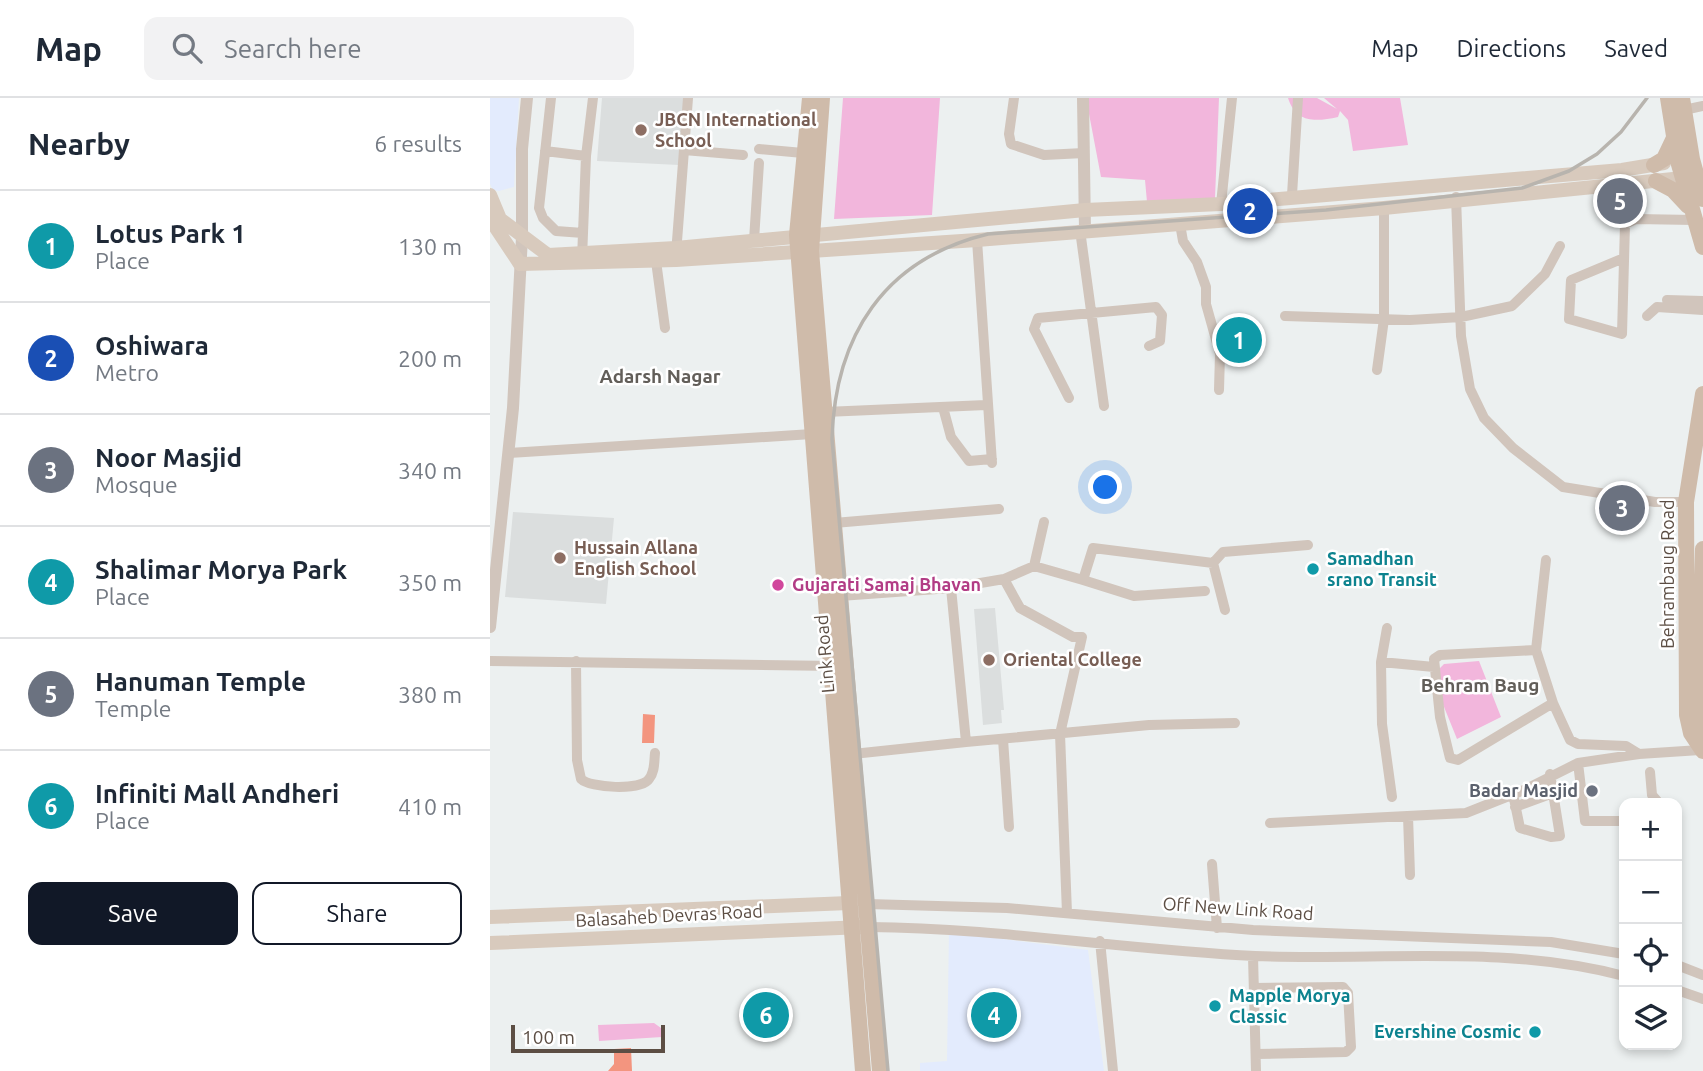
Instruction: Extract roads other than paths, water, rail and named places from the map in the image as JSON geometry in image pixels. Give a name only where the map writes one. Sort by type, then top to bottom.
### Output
[{"type":"main road","points":[[804,243],[803,153],[810,98]]},
{"type":"main road","points":[[804,243],[822,98]]},
{"type":"main road","points":[[1668,98],[1689,177],[1703,247]]},
{"type":"main road","points":[[490,195],[500,219],[548,255],[656,261],[676,254],[754,240],[804,243],[976,240],[1456,201],[1655,173],[1680,151],[1683,104]]},
{"type":"main road","points":[[1655,173],[1664,159],[1680,151]]},
{"type":"main road","points":[[490,219],[520,264],[804,243],[1085,210],[1221,204],[1292,195],[1457,182],[1622,170],[1689,177]]},
{"type":"main road","points":[[1655,173],[1696,210]]},
{"type":"main road","name":"Link Road","points":[[804,243],[840,596],[838,666],[849,903],[863,1071]]},
{"type":"main road","name":"Behrambaug Road","points":[[1702,749],[1687,715],[1686,502],[1703,394]]},
{"type":"main road","name":"Link Road","points":[[819,402],[812,434],[838,666],[853,754],[868,904],[880,1071]]},
{"type":"main road","name":"Behrambaug Road","points":[[1703,549],[1699,705],[1703,729]]},
{"type":"main road","name":"Off New Link Road","points":[[849,903],[868,904]]},
{"type":"main road","name":"Balasaheb Devras Road","points":[[490,917],[849,903]]},
{"type":"main road","name":"Balasaheb Devras Road","points":[[490,943],[869,927]]},
{"type":"street","points":[[490,627],[509,453],[523,237],[522,149],[527,98]]},
{"type":"street","points":[[551,98],[540,212],[555,231],[583,233]]},
{"type":"street","points":[[582,258],[586,156],[593,98]]},
{"type":"street","points":[[676,254],[688,98]]},
{"type":"street","points":[[1014,98],[1009,134],[1011,144],[1051,156],[1084,153]]},
{"type":"street","points":[[1083,98],[1083,230],[1104,407]]},
{"type":"street","points":[[1221,204],[1231,98]]},
{"type":"street","points":[[1292,195],[1298,98]]},
{"type":"street","points":[[1683,104],[1703,106]]},
{"type":"street","points":[[759,149],[803,153]]},
{"type":"street","points":[[684,150],[743,155]]},
{"type":"street","points":[[545,151],[586,156]]},
{"type":"street","points":[[754,240],[759,163]]},
{"type":"street","points":[[1457,182],[1461,317],[1470,389],[1483,418],[1513,447],[1563,487],[1655,502],[1686,502]]},
{"type":"street","points":[[1377,370],[1384,319],[1384,208]]},
{"type":"street","points":[[1624,258],[1571,280],[1569,319],[1622,334],[1625,224],[1636,219],[1696,210]]},
{"type":"street","points":[[1180,224],[1184,240],[1197,262],[1206,287],[1206,304],[1220,354],[1219,390]]},
{"type":"street","points":[[943,411],[951,437],[965,457],[972,462],[992,461],[976,240]]},
{"type":"street","points":[[1285,316],[1384,319],[1461,317],[1512,306],[1545,274],[1560,246]]},
{"type":"street","points":[[656,261],[665,328]]},
{"type":"street","points":[[1658,300],[1703,301]]},
{"type":"street","points":[[1069,398],[1034,329],[1038,318],[1156,307],[1162,315],[1160,341],[1149,346]]},
{"type":"street","points":[[1647,316],[1657,307],[1703,310]]},
{"type":"street","points":[[819,402],[986,405]]},
{"type":"street","points":[[509,453],[812,434]]},
{"type":"street","points":[[834,523],[999,509]]},
{"type":"street","points":[[1034,566],[1044,522]]},
{"type":"street","points":[[1213,563],[1223,552],[1308,545]]},
{"type":"street","points":[[1083,580],[1093,548],[1213,563]]},
{"type":"street","points":[[1546,559],[1536,650],[1553,703],[1570,740],[1578,744],[1626,746],[1639,754]]},
{"type":"street","points":[[1213,563],[1225,610]]},
{"type":"street","points":[[840,596],[951,587],[1004,579],[1034,566],[1134,596],[1205,591]]},
{"type":"street","points":[[1004,579],[1020,608],[1073,637],[1082,637],[1060,734],[1067,913]]},
{"type":"street","points":[[951,587],[966,742]]},
{"type":"street","points":[[1387,628],[1381,662],[1382,724],[1392,797]]},
{"type":"street","points":[[1536,650],[1440,655],[1434,659],[1440,718],[1450,758],[1454,761],[1553,703]]},
{"type":"street","points":[[490,660],[838,666]]},
{"type":"street","points":[[576,661],[577,760],[580,779],[595,785],[645,784],[653,769],[655,753]]},
{"type":"street","points":[[1381,662],[1434,667]]},
{"type":"street","points":[[853,754],[1149,725],[1235,723]]},
{"type":"street","points":[[1003,739],[1009,827]]},
{"type":"street","points":[[1270,823],[1466,813],[1578,763],[1702,749]]},
{"type":"street","points":[[1578,763],[1585,821],[1619,821]]},
{"type":"street","points":[[1650,772],[1655,798]]},
{"type":"street","points":[[1513,794],[1520,828],[1551,837],[1560,836],[1549,775]]},
{"type":"street","points":[[1515,807],[1553,793]]},
{"type":"street","points":[[1408,816],[1410,875]]},
{"type":"street","points":[[1212,864],[1217,928]]},
{"type":"street","name":"Off New Link Road","points":[[868,904],[1067,913],[1217,928],[1551,942],[1619,953]]},
{"type":"street","points":[[869,927],[952,928],[1253,956],[1508,957],[1572,964],[1619,975]]},
{"type":"street","points":[[1100,941],[1113,1071]]},
{"type":"street","points":[[1253,956],[1256,1071]]},
{"type":"street","points":[[1682,967],[1703,975]]},
{"type":"street","points":[[1254,988],[1343,987],[1348,993],[1351,1047],[1346,1052],[1256,1054]]},
{"type":"street","points":[[1682,992],[1703,999]]},
{"type":"railway","points":[[888,1071],[832,439],[835,402],[843,367],[855,335],[872,307],[894,283],[920,262],[952,246],[988,234],[1326,210],[1522,188],[1569,171],[1597,154],[1621,132],[1647,98]]},
{"type":"place","name":"JBCN International School","points":[[641,130]]},
{"type":"place","name":"Hanuman Temple","points":[[1620,201]]},
{"type":"place","name":"Oshiwara","points":[[1250,211]]},
{"type":"place","name":"Lotus Park 1","points":[[1239,340]]},
{"type":"place","name":"Noor Masjid","points":[[1622,508]]},
{"type":"place","name":"Hussain Allana English School","points":[[560,558]]},
{"type":"place","name":"Samadhan srano Transit","points":[[1313,569]]},
{"type":"place","name":"Gujarati Samaj Bhavan","points":[[778,585]]},
{"type":"place","name":"Oriental College","points":[[989,660]]},
{"type":"place","name":"Badar Masjid","points":[[1592,791]]},
{"type":"place","name":"Mapple Morya Classic","points":[[1215,1006]]},
{"type":"place","name":"Infiniti Mall Andheri","points":[[766,1015]]},
{"type":"place","name":"Shalimar Morya Park","points":[[994,1015]]},
{"type":"place","name":"Evershine Cosmic","points":[[1535,1032]]},
{"type":"district","name":"Adarsh Nagar","points":[[660,376]]},
{"type":"district","name":"Behram Baug","points":[[1480,685]]}]
